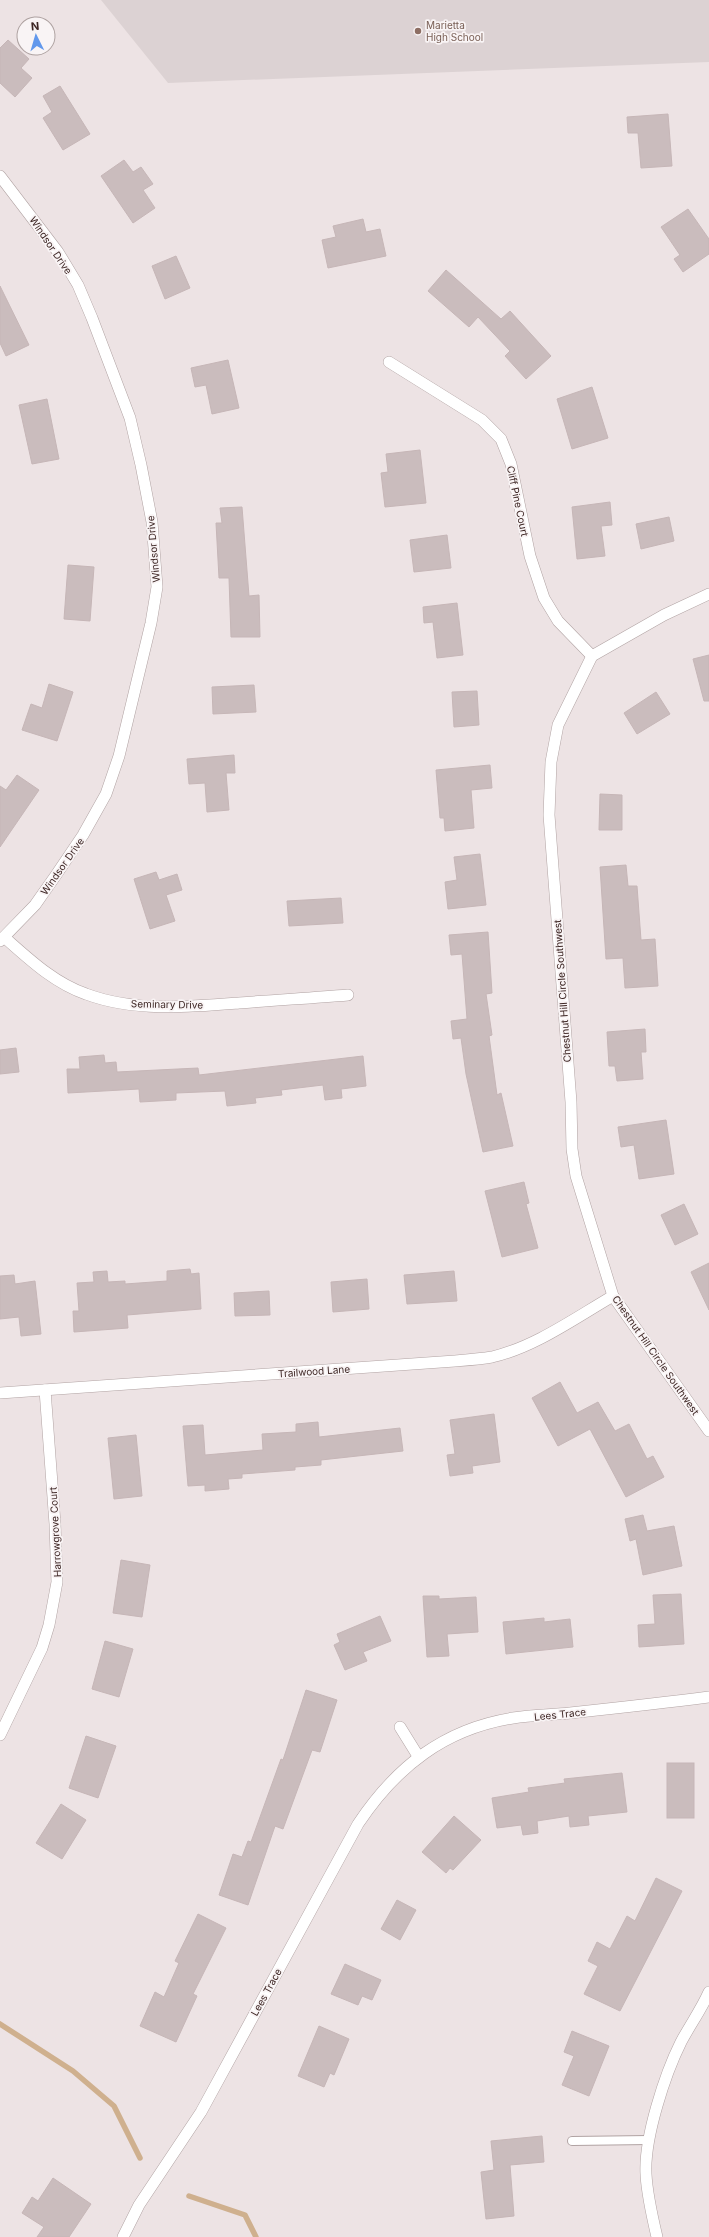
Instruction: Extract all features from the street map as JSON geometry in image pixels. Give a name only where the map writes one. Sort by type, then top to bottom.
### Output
[{"type":"street","name":"Windsor Drive","points":[[0,176],[58,252],[78,285],[92,318],[130,418],[152,522],[157,587],[148,638],[118,756],[106,794],[83,835],[35,905],[2,939]]},
{"type":"street","name":"Cliff Pine Court","points":[[389,362],[482,420],[501,439],[511,464],[530,556],[544,598],[558,621],[592,656]]},
{"type":"street","points":[[592,656],[664,615],[709,594]]},
{"type":"street","name":"Chestnut Hill Circle Southwest","points":[[592,656],[558,726],[551,762],[549,815],[571,1102],[572,1149],[576,1176],[613,1296],[709,1431]]},
{"type":"street","name":"Seminary Drive","points":[[2,939],[33,964],[62,983],[86,994],[120,1003],[155,1006],[197,1006],[348,995]]},
{"type":"street","name":"Trailwood Lane","points":[[0,1393],[447,1362],[492,1356],[509,1351],[549,1333],[613,1296]]},
{"type":"street","name":"Harrowgrove Court","points":[[0,1735],[42,1648],[49,1625],[57,1582],[55,1524],[45,1390]]},
{"type":"street","name":"Lees Trace","points":[[123,2237],[139,2205],[201,2112],[358,1824],[374,1799],[394,1777],[418,1756],[449,1739],[478,1726],[513,1718],[709,1698]]},
{"type":"street","points":[[400,1727],[418,1756]]},
{"type":"street","points":[[656,2237],[646,2173],[649,2140],[666,2077],[681,2042],[705,2011],[709,1992]]},
{"type":"lane","points":[[572,2141],[649,2140]]},
{"type":"shaded area","name":"Marietta High School","points":[[101,0],[709,0],[709,62],[168,83]]},
{"type":"building","points":[[8,40],[16,47],[16,56],[26,56],[29,59],[21,68],[32,78],[15,97],[0,83],[0,48]]},
{"type":"building","points":[[60,86],[90,134],[63,150],[43,118],[52,112],[43,96]]},
{"type":"building","points":[[668,114],[672,166],[641,168],[638,133],[628,133],[627,117]]},
{"type":"building","points":[[124,160],[133,172],[141,167],[153,184],[143,190],[155,208],[133,223],[101,176]]},
{"type":"building","points":[[688,209],[709,239],[709,254],[683,272],[674,259],[680,255],[661,227]]},
{"type":"building","points":[[363,219],[366,232],[380,229],[386,256],[328,268],[322,240],[336,237],[333,226]]},
{"type":"building","points":[[176,256],[190,288],[165,299],[152,266]]},
{"type":"building","points":[[446,270],[501,319],[510,311],[551,356],[526,379],[505,356],[510,351],[478,317],[469,327],[428,291]]},
{"type":"building","points":[[0,286],[29,345],[6,356],[0,343]]},
{"type":"building","points":[[228,360],[239,408],[212,414],[206,385],[195,387],[191,368]]},
{"type":"building","points":[[592,387],[608,438],[572,449],[557,399]]},
{"type":"building","points":[[47,399],[59,459],[32,464],[19,405]]},
{"type":"building","points":[[420,450],[426,503],[385,507],[381,473],[388,472],[386,454]]},
{"type":"building","points":[[610,502],[612,525],[601,526],[605,556],[577,559],[572,507]]},
{"type":"building","points":[[242,507],[249,596],[259,595],[260,637],[231,637],[229,578],[219,578],[216,523],[222,523],[220,508]]},
{"type":"building","points":[[669,517],[674,541],[641,549],[636,524]]},
{"type":"building","points":[[447,535],[451,568],[414,572],[410,540]]},
{"type":"building","points":[[68,565],[94,567],[90,621],[64,619]]},
{"type":"building","points":[[457,603],[463,655],[437,658],[433,622],[424,623],[423,607]]},
{"type":"building","points":[[709,655],[709,701],[704,701],[693,659]]},
{"type":"building","points":[[49,684],[73,692],[57,741],[22,730],[31,704],[42,708]]},
{"type":"building","points":[[254,685],[256,712],[213,714],[212,687]]},
{"type":"building","points":[[477,691],[479,725],[454,727],[452,692]]},
{"type":"building","points":[[656,692],[670,714],[637,734],[624,713]]},
{"type":"building","points":[[234,755],[235,773],[226,773],[229,810],[207,812],[205,783],[189,784],[187,759]]},
{"type":"building","points":[[490,765],[492,788],[471,790],[474,828],[445,831],[444,818],[440,818],[436,770]]},
{"type":"building","points":[[17,775],[39,790],[0,847],[0,786],[6,790]]},
{"type":"building","points":[[600,794],[622,795],[622,830],[599,830]]},
{"type":"building","points":[[480,854],[486,905],[448,909],[445,882],[457,880],[454,857]]},
{"type":"building","points":[[626,865],[628,886],[637,886],[641,940],[655,939],[658,986],[625,988],[623,958],[606,959],[600,867]]},
{"type":"building","points":[[156,872],[159,880],[177,874],[182,890],[166,895],[175,921],[150,929],[134,879]]},
{"type":"building","points":[[341,898],[343,923],[289,926],[287,901]]},
{"type":"building","points":[[488,932],[492,993],[486,994],[492,1035],[489,1036],[497,1095],[501,1093],[513,1146],[483,1152],[466,1074],[461,1038],[453,1039],[451,1021],[467,1019],[462,954],[451,955],[449,935]]},
{"type":"building","points":[[645,1029],[646,1052],[641,1052],[643,1079],[617,1081],[615,1066],[609,1066],[607,1032]]},
{"type":"building","points":[[16,1048],[19,1072],[0,1074],[0,1050]]},
{"type":"building","points":[[104,1055],[105,1063],[116,1062],[117,1072],[198,1068],[199,1075],[363,1056],[366,1086],[341,1089],[342,1098],[325,1100],[323,1085],[281,1090],[282,1095],[255,1098],[256,1103],[227,1106],[225,1091],[176,1093],[176,1100],[140,1102],[139,1089],[68,1093],[67,1069],[80,1069],[79,1057]]},
{"type":"building","points":[[666,1120],[674,1174],[639,1179],[634,1145],[621,1147],[618,1127]]},
{"type":"building","points":[[524,1182],[529,1203],[526,1204],[538,1248],[502,1257],[485,1191]]},
{"type":"building","points":[[684,1204],[698,1234],[675,1245],[661,1215]]},
{"type":"building","points":[[709,1263],[709,1310],[691,1272]]},
{"type":"building","points":[[190,1269],[191,1274],[199,1273],[201,1309],[127,1315],[128,1328],[74,1332],[73,1311],[79,1311],[77,1283],[94,1282],[93,1272],[107,1271],[108,1282],[125,1281],[125,1284],[167,1281],[167,1271]]},
{"type":"building","points":[[454,1271],[457,1301],[407,1304],[404,1275]]},
{"type":"building","points":[[14,1275],[15,1284],[35,1281],[41,1334],[21,1336],[19,1317],[0,1319],[0,1276]]},
{"type":"building","points":[[367,1279],[369,1309],[333,1312],[331,1282]]},
{"type":"building","points":[[269,1291],[270,1315],[235,1316],[234,1293]]},
{"type":"building","points":[[560,1382],[577,1413],[598,1402],[615,1431],[629,1424],[647,1459],[653,1456],[664,1477],[626,1497],[590,1429],[558,1446],[532,1398]]},
{"type":"building","points":[[494,1414],[500,1462],[472,1466],[473,1473],[450,1476],[447,1455],[455,1454],[450,1420]]},
{"type":"building","points":[[318,1422],[319,1437],[400,1428],[403,1451],[321,1460],[321,1465],[295,1467],[295,1470],[242,1474],[242,1478],[228,1479],[229,1489],[205,1491],[205,1485],[188,1486],[183,1426],[203,1425],[205,1455],[263,1450],[262,1434],[296,1432],[296,1424]]},
{"type":"building","points":[[136,1435],[142,1496],[114,1499],[108,1438]]},
{"type":"building","points":[[643,1515],[647,1531],[674,1526],[682,1566],[643,1575],[636,1539],[630,1541],[625,1519]]},
{"type":"building","points":[[121,1560],[150,1565],[142,1617],[113,1613]]},
{"type":"building","points":[[681,1594],[684,1644],[639,1647],[638,1625],[655,1624],[653,1595]]},
{"type":"building","points":[[423,1596],[439,1596],[439,1599],[476,1597],[478,1632],[447,1634],[449,1656],[427,1657]]},
{"type":"building","points":[[380,1616],[391,1641],[363,1652],[367,1661],[345,1670],[334,1645],[340,1642],[337,1634]]},
{"type":"building","points":[[544,1618],[544,1622],[570,1619],[573,1647],[506,1654],[503,1622]]},
{"type":"building","points":[[105,1641],[133,1649],[119,1697],[92,1689]]},
{"type":"building","points":[[306,1690],[337,1700],[320,1752],[312,1750],[283,1829],[275,1826],[248,1905],[219,1895],[233,1854],[242,1857],[248,1841],[251,1842],[281,1759],[283,1760]]},
{"type":"building","points":[[86,1736],[116,1746],[98,1798],[69,1788]]},
{"type":"building","points":[[667,1763],[694,1763],[694,1818],[667,1818]]},
{"type":"building","points":[[622,1773],[627,1812],[588,1816],[589,1825],[570,1827],[569,1816],[537,1821],[538,1833],[523,1835],[521,1825],[497,1828],[492,1798],[529,1792],[528,1788],[565,1783],[564,1779]]},
{"type":"building","points":[[61,1804],[86,1820],[62,1859],[36,1843]]},
{"type":"building","points":[[454,1816],[481,1840],[453,1870],[450,1868],[446,1873],[422,1852]]},
{"type":"building","points":[[656,1878],[682,1891],[620,2011],[584,1994],[598,1966],[588,1961],[597,1942],[610,1949],[627,1916],[635,1921]]},
{"type":"building","points":[[397,1900],[416,1910],[400,1940],[381,1929]]},
{"type":"building","points":[[198,1914],[226,1928],[193,1994],[197,1996],[176,2042],[140,2026],[155,1992],[164,1997],[179,1963],[175,1961]]},
{"type":"building","points":[[345,1964],[381,1980],[372,2000],[362,1996],[358,2005],[331,1994]]},
{"type":"building","points":[[319,2026],[349,2039],[334,2075],[330,2073],[324,2087],[298,2076]]},
{"type":"building","points":[[572,2031],[609,2046],[589,2096],[562,2085],[574,2056],[564,2052]]},
{"type":"building","points":[[542,2136],[544,2162],[510,2165],[514,2216],[486,2219],[481,2172],[494,2170],[491,2141]]},
{"type":"building","points":[[53,2178],[91,2204],[69,2237],[37,2237],[44,2227],[22,2213],[32,2197],[38,2201]]},
{"type":"waterway","points":[[0,2024],[73,2071],[114,2106],[140,2158]]},
{"type":"waterway","points":[[189,2196],[245,2215],[256,2237]]},
{"type":"place","name":"Marietta High School","points":[[418,31]]}]
